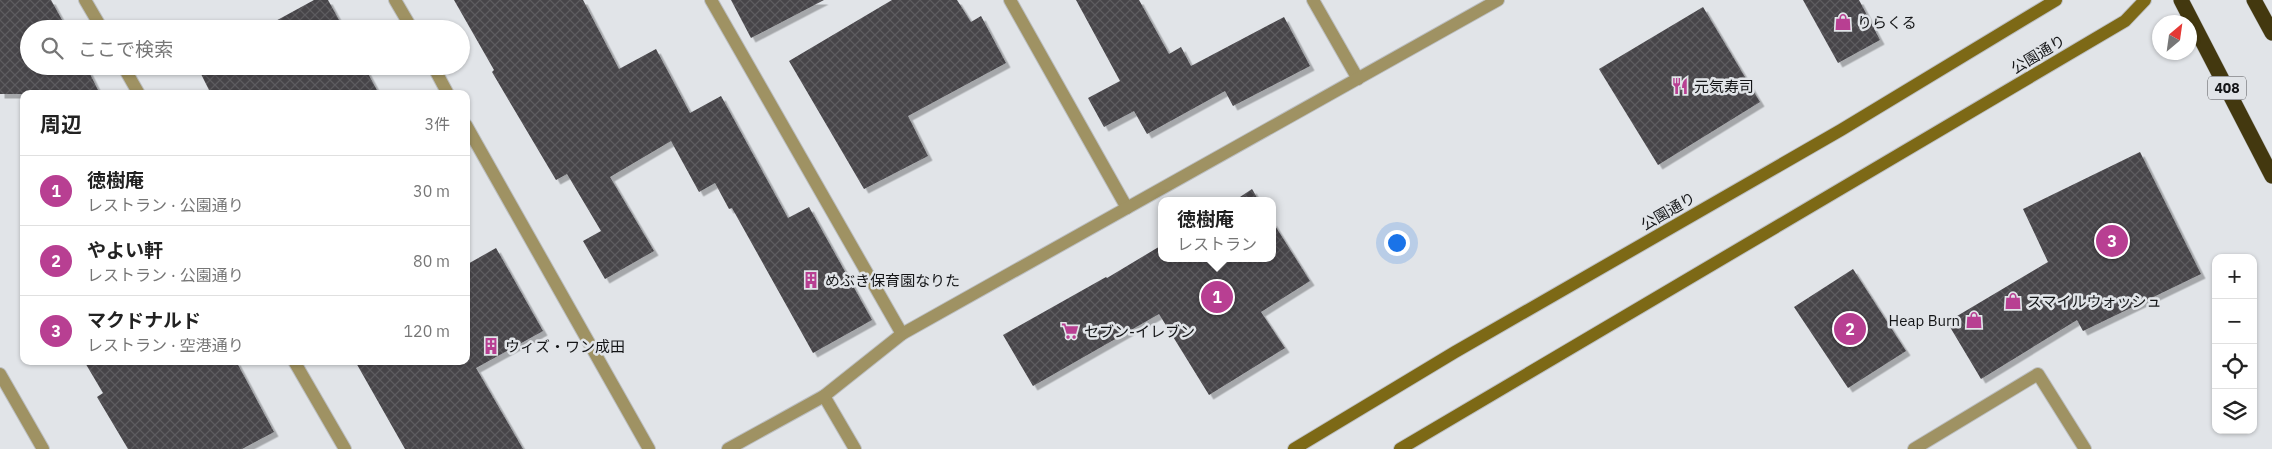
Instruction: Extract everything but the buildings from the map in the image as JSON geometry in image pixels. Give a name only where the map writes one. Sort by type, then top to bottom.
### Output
[{"type":"highway","name":"408","points":[[2181,0],[2272,176]]},
{"type":"highway","points":[[2254,0],[2272,32]]},
{"type":"street","points":[[85,0],[97,20]]},
{"type":"street","points":[[395,0],[407,20]]},
{"type":"street","points":[[711,0],[902,334]]},
{"type":"street","points":[[1010,0],[1127,208]]},
{"type":"street","points":[[1313,0],[1358,79]]},
{"type":"street","points":[[728,449],[824,396],[902,334],[1498,0]]},
{"type":"street","name":"公園通り","points":[[1294,449],[1455,352],[1841,130],[2056,0]]},
{"type":"street","name":"公園通り","points":[[1400,449],[2125,22],[2145,0]]},
{"type":"street","points":[[128,75],[137,90]]},
{"type":"street","points":[[438,75],[446,90]]},
{"type":"street","points":[[470,133],[649,449]]},
{"type":"street","points":[[296,365],[345,449]]},
{"type":"street","points":[[0,374],[43,449]]},
{"type":"street","points":[[1914,449],[2038,374],[2085,449]]},
{"type":"street","points":[[824,396],[855,449]]},
{"type":"place","name":"りらくる","points":[[1843,22]]},
{"type":"place","name":"元気寿司","points":[[1680,86]]},
{"type":"place","name":"マクドナルド","points":[[2112,241]]},
{"type":"place","name":"めぶき保育園なりた","points":[[811,280]]},
{"type":"place","name":"徳樹庵","points":[[1217,297]]},
{"type":"place","name":"スマイルウォッシュ","points":[[2013,301]]},
{"type":"place","name":"Heap Burn","points":[[1974,320]]},
{"type":"place","name":"やよい軒","points":[[1850,329]]},
{"type":"place","name":"セブン-イレブン","points":[[1070,331]]},
{"type":"place","name":"ウィズ・ワン成田","points":[[491,346]]}]
